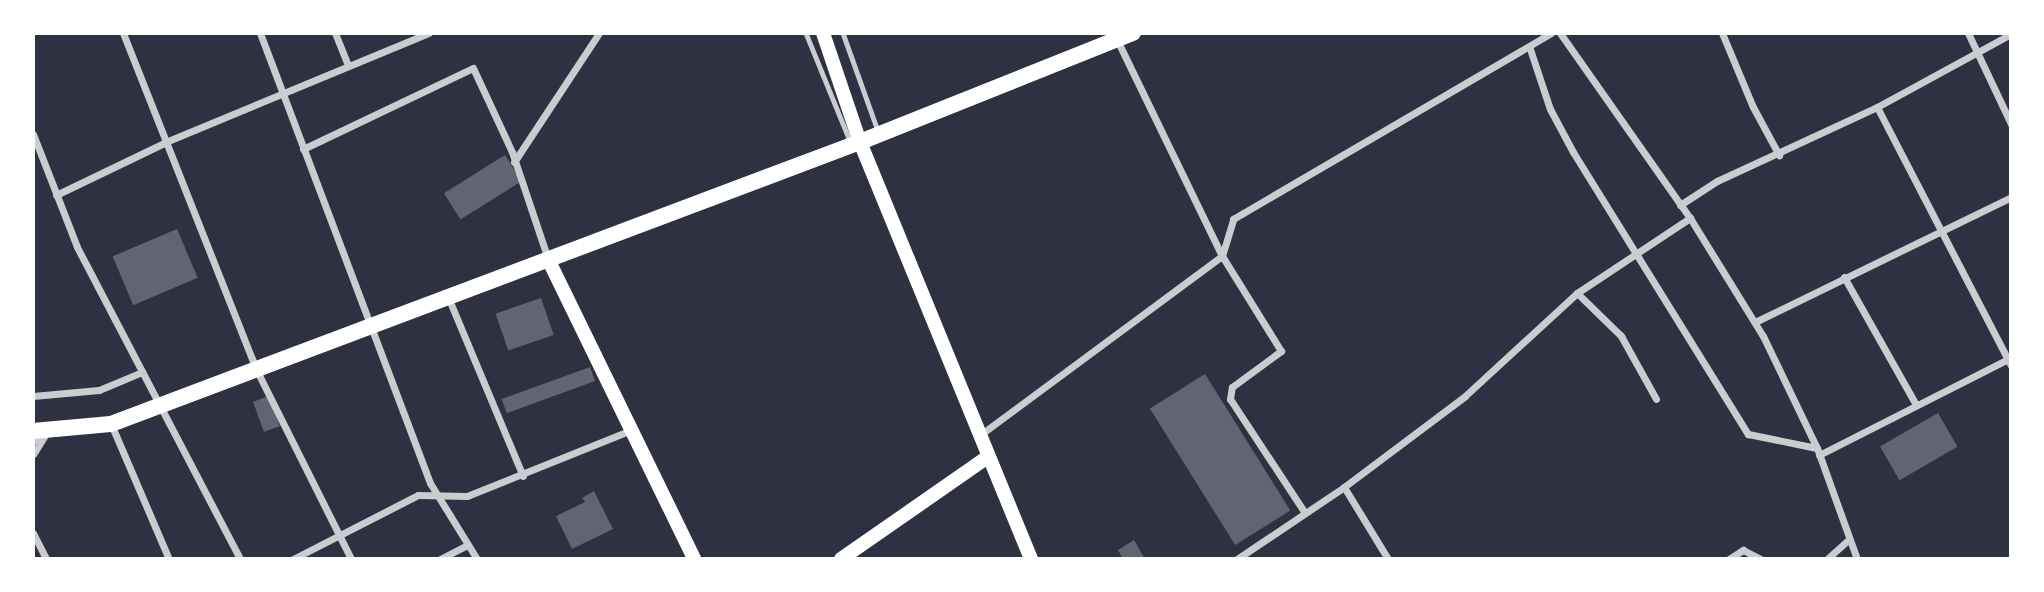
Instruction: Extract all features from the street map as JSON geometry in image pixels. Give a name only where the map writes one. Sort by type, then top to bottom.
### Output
[{"type":"highway","points":[[38,434],[111,424],[856,144],[1116,36],[1133,33]]},
{"type":"main road","points":[[825,37],[856,144],[1031,559]]},
{"type":"main road","points":[[548,260],[694,559]]},
{"type":"main road","points":[[841,559],[988,457]]},
{"type":"street","points":[[123,33],[256,369],[351,559]]},
{"type":"street","points":[[260,33],[368,327],[430,483],[477,559]]},
{"type":"street","points":[[335,33],[348,65]]},
{"type":"street","points":[[56,195],[168,141],[413,36],[429,33]]},
{"type":"street","points":[[514,162],[599,33]]},
{"type":"street","points":[[980,435],[1222,256],[1233,219],[1245,209],[1551,33]]},
{"type":"street","points":[[1560,33],[1690,219],[1755,322],[1818,451],[1857,559]]},
{"type":"street","points":[[1722,33],[1753,107],[1779,155]]},
{"type":"street","points":[[1968,33],[1980,51],[2011,124]]},
{"type":"street","points":[[1680,205],[1717,181],[1779,155],[1877,107],[2011,34]]},
{"type":"street","points":[[1116,36],[1222,256],[1281,351],[1232,387],[1230,399],[1304,513]]},
{"type":"street","points":[[1528,46],[1550,109],[1573,152],[1748,434],[1818,451],[2010,360],[1877,107]]},
{"type":"street","points":[[303,149],[473,68],[514,162],[548,260]]},
{"type":"street","points":[[33,134],[77,247],[240,559]]},
{"type":"street","points":[[1755,322],[2011,197]]},
{"type":"street","points":[[1237,559],[1344,487],[1465,396],[1577,293],[1636,251],[1690,219]]},
{"type":"street","points":[[1844,278],[1916,405]]},
{"type":"street","points":[[1577,293],[1621,336],[1656,399]]},
{"type":"street","points":[[448,297],[523,476]]},
{"type":"street","points":[[33,396],[99,390],[142,372]]},
{"type":"street","points":[[111,424],[169,559]]},
{"type":"street","points":[[293,559],[418,495],[440,498],[467,496],[523,476],[631,430]]},
{"type":"street","points":[[33,454],[38,434]]},
{"type":"street","points":[[1344,487],[1388,559]]},
{"type":"street","points":[[33,533],[46,559]]},
{"type":"street","points":[[1826,559],[1848,540]]},
{"type":"street","points":[[440,559],[468,545]]},
{"type":"street","points":[[1729,559],[1743,550],[1761,559]]},
{"type":"lane","points":[[806,33],[856,144]]},
{"type":"lane","points":[[843,33],[879,135]]},
{"type":"building","points":[[505,155],[521,181],[460,219],[444,193]]},
{"type":"building","points":[[177,229],[198,278],[133,305],[113,256]]},
{"type":"building","points":[[541,298],[554,335],[508,351],[496,314]]},
{"type":"building","points":[[590,367],[595,381],[507,413],[502,399]]},
{"type":"building","points":[[1205,374],[1290,511],[1235,545],[1150,408]]},
{"type":"building","points":[[269,396],[280,426],[264,432],[253,402]]},
{"type":"building","points":[[1938,413],[1958,447],[1899,480],[1880,446]]},
{"type":"building","points":[[594,491],[613,529],[572,549],[556,516],[585,502],[582,498]]},
{"type":"building","points":[[1134,540],[1145,559],[1123,559],[1118,550]]}]
